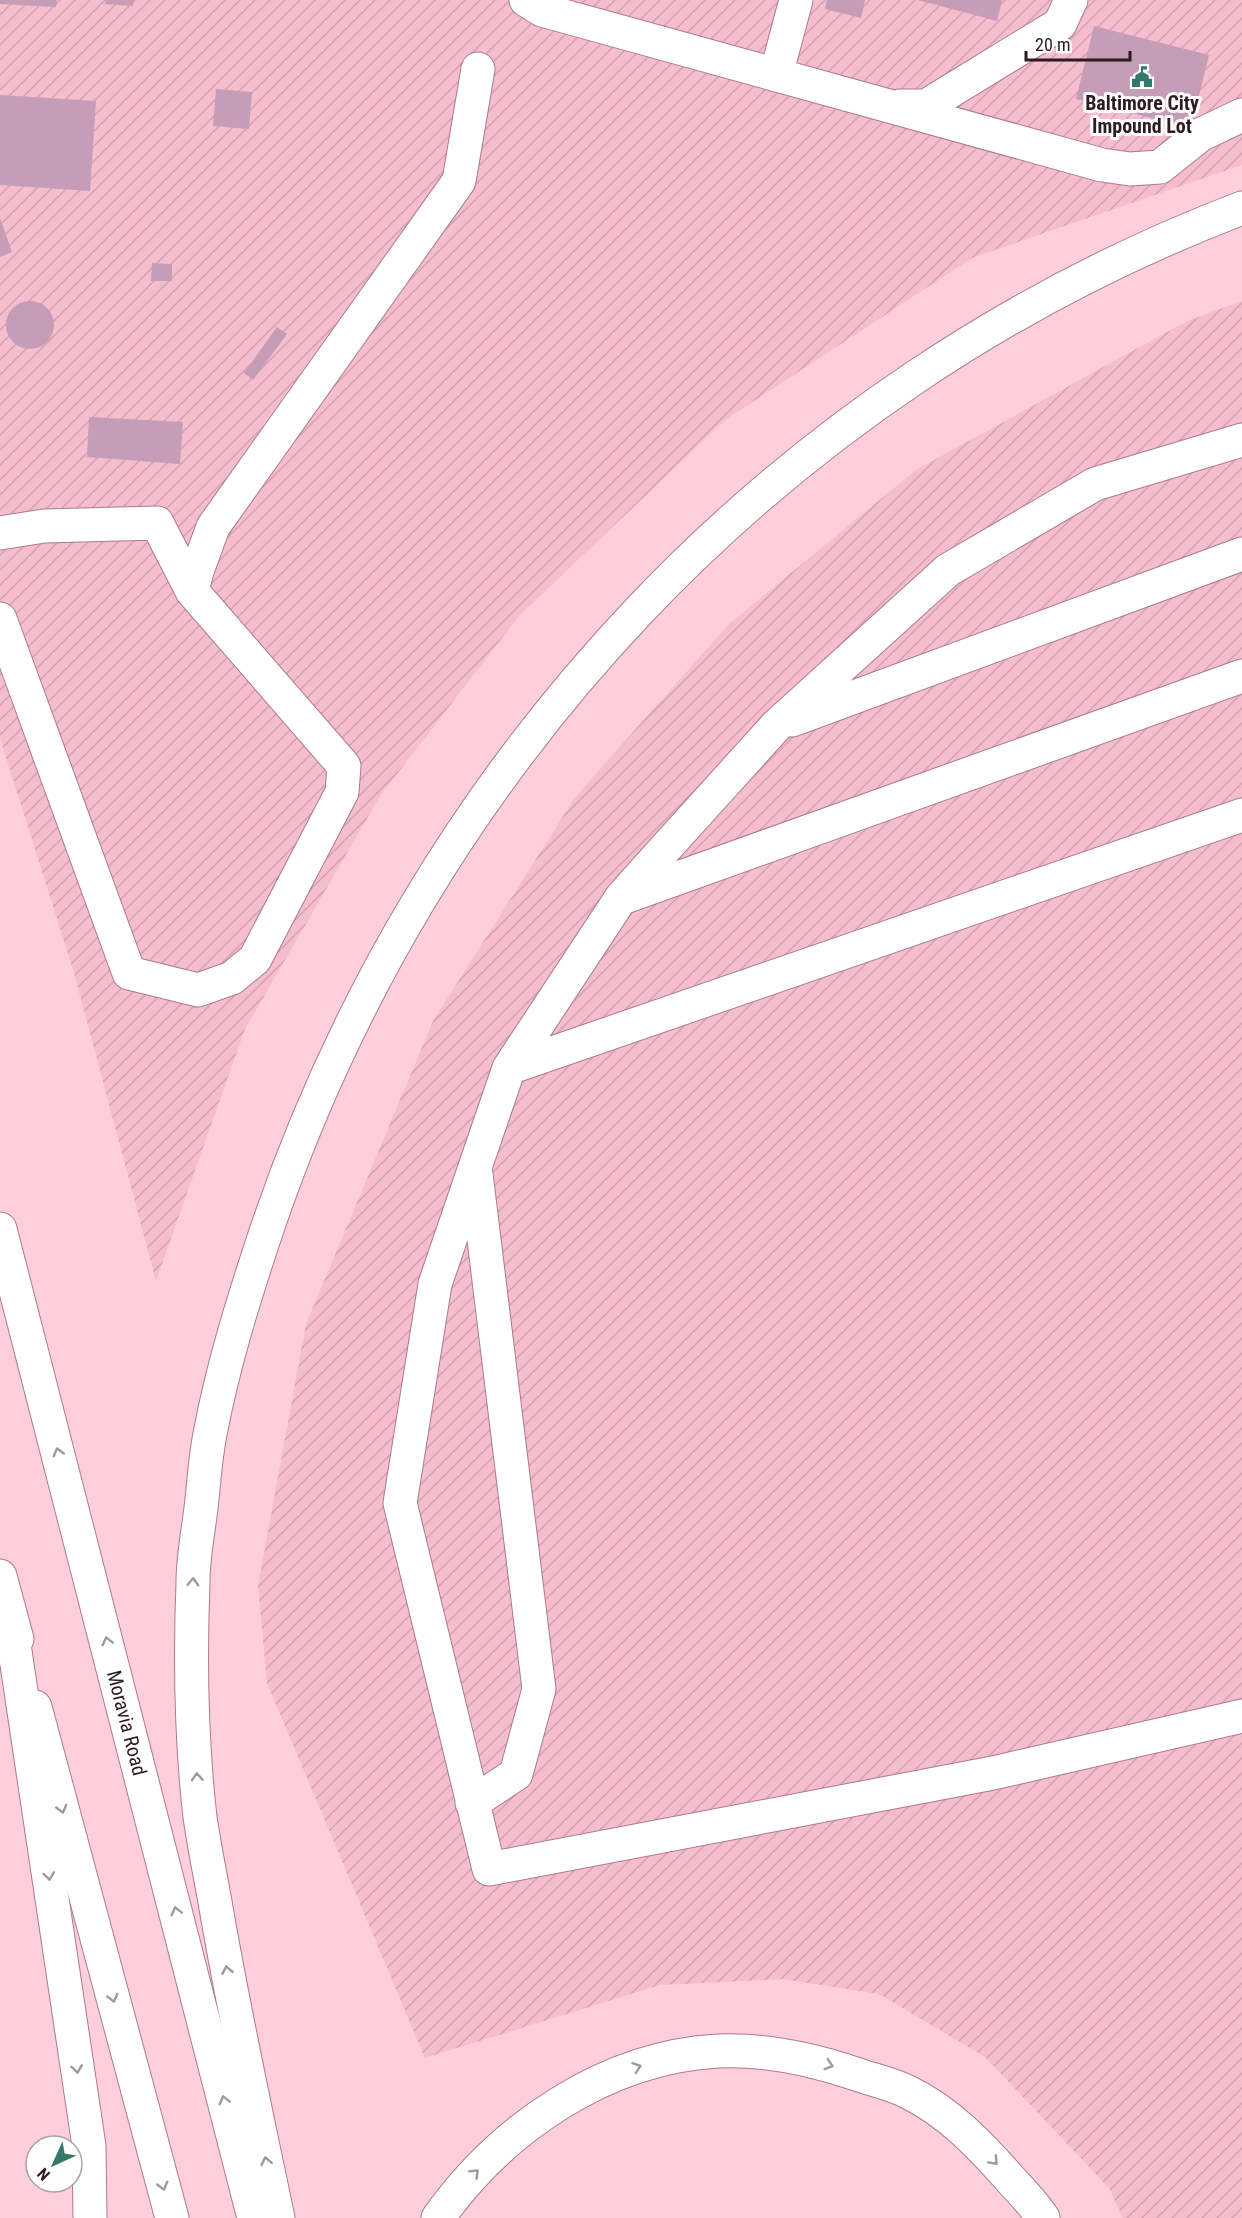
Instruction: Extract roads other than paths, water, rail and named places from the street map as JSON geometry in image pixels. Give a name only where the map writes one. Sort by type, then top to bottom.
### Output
[{"type":"main road","points":[[526,0],[542,10],[1102,165],[1130,169],[1160,167],[1200,135],[1242,115]]},
{"type":"main road","points":[[776,75],[796,0]]},
{"type":"main road","points":[[892,106],[926,106],[1060,24],[1071,0]]},
{"type":"main road","points":[[192,591],[213,527],[459,181],[477,69]]},
{"type":"main road","points":[[278,2218],[227,1973],[200,1816],[191,1697],[193,1575],[209,1437],[239,1314],[289,1166],[342,1043],[399,934],[462,831],[528,739],[592,660],[666,582],[743,510],[829,439],[925,371],[1036,304],[1144,249],[1242,208]]},
{"type":"main road","points":[[1242,440],[1095,484],[948,570],[776,726],[621,898],[509,1068],[435,1284],[400,1503],[489,1869],[993,1773],[1242,1716]]},
{"type":"main road","points":[[0,533],[44,526],[157,523],[192,591],[344,766],[342,792],[255,959],[232,978],[198,990],[129,973],[0,619]]},
{"type":"main road","points":[[776,726],[1242,554]]},
{"type":"main road","points":[[621,898],[1242,676]]},
{"type":"main road","points":[[509,1068],[1242,815]]},
{"type":"main road","points":[[472,1803],[516,1774],[539,1689],[475,1166]]},
{"type":"main road","name":"Moravia Road","points":[[0,1229],[254,2218]]},
{"type":"main road","points":[[0,1576],[172,2218]]},
{"type":"main road","points":[[9,1611],[88,2146],[90,2218]]},
{"type":"main road","points":[[438,2218],[470,2177],[501,2148],[534,2122],[595,2083],[647,2063],[719,2051],[778,2054],[821,2062],[907,2091],[941,2111],[975,2140],[1043,2218]]},
{"type":"place","name":"Baltimore City Impound Lot","points":[[1142,77]]}]
